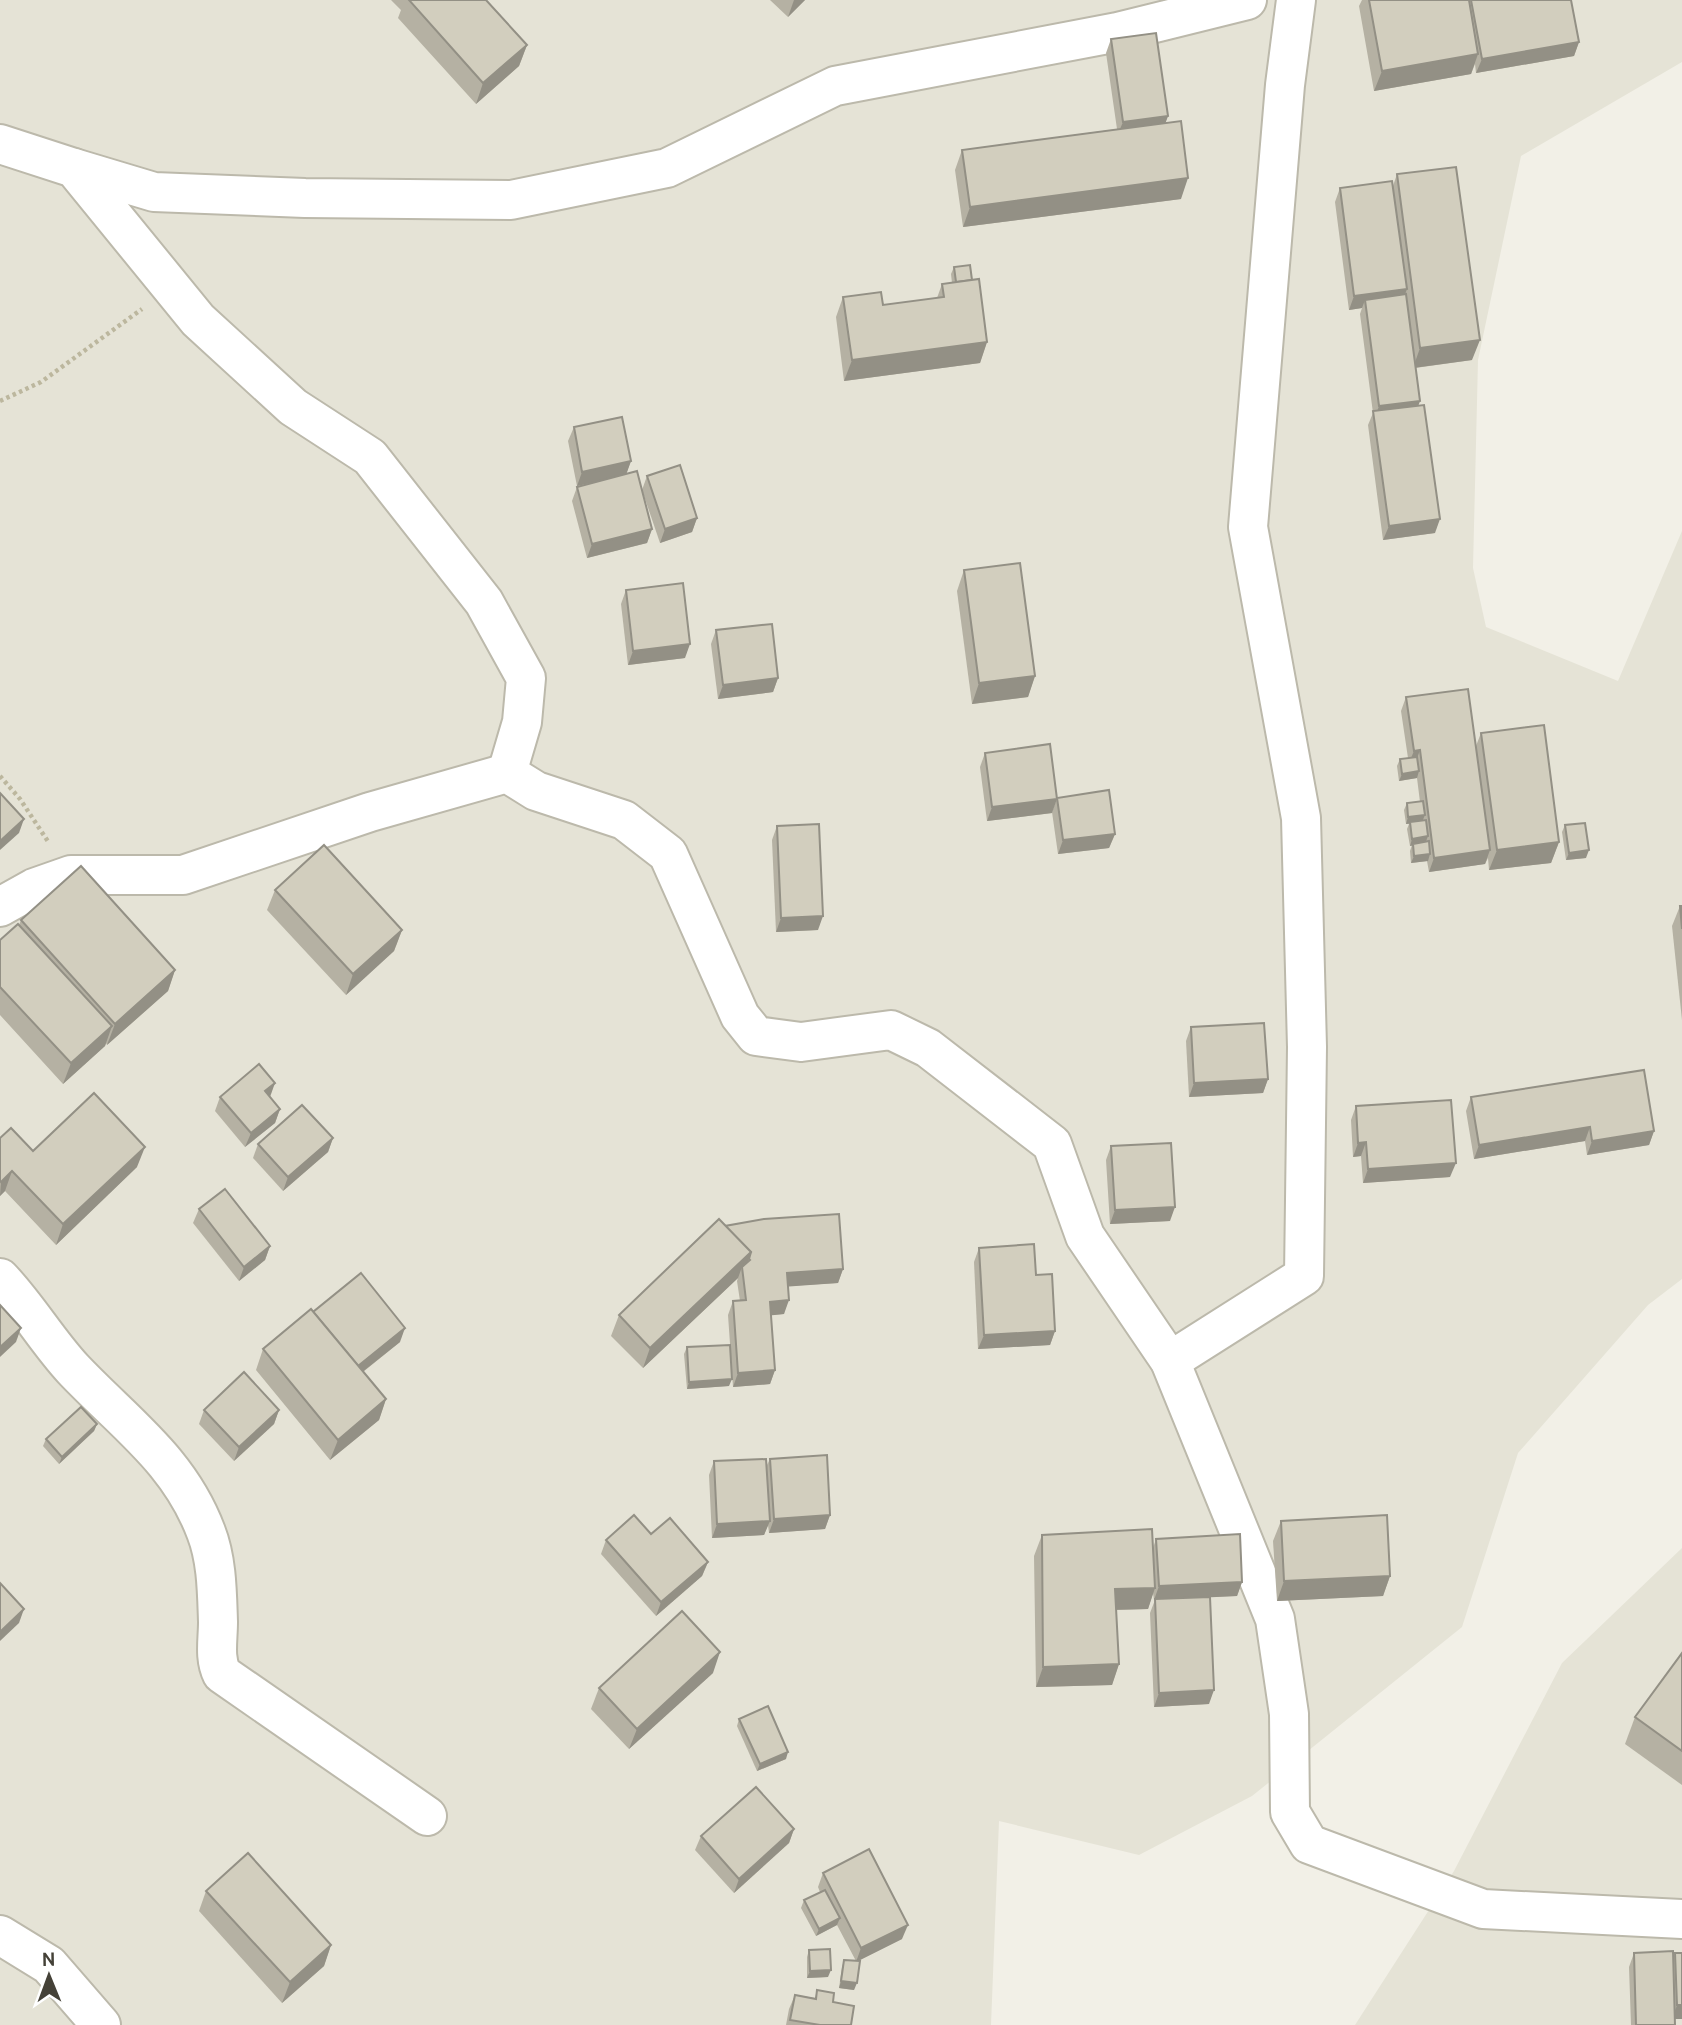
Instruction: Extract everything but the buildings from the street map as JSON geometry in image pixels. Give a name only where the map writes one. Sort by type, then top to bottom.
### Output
[{"type":"street","points":[[0,144],[154,192],[305,198],[511,200],[667,169],[835,86],[1118,32],[1247,0]]},
{"type":"street","points":[[1170,1361],[1304,1276],[1307,1047],[1301,818],[1248,527],[1285,85],[1296,0]]},
{"type":"street","points":[[74,168],[198,320],[293,407],[370,457],[484,602],[526,678],[522,722],[506,773]]},
{"type":"street","points":[[0,907],[34,888],[71,875],[183,875],[370,812],[506,773],[536,791],[624,820],[668,854],[740,1016],[756,1036],[801,1042],[891,1030],[928,1048],[1052,1144],[1085,1236],[1170,1361],[1275,1619],[1289,1714],[1290,1812],[1309,1844],[1483,1909],[1682,1919]]},
{"type":"street","points":[[0,1278],[26,1305],[72,1368],[136,1429],[189,1491],[208,1536],[217,1589],[217,1662],[222,1674],[427,1816]]},
{"type":"street","points":[[0,1935],[49,1965],[101,2025]]},
{"type":"path","points":[[0,401],[41,382],[172,288]]},
{"type":"path","points":[[0,776],[20,799],[71,875]]},
{"type":"shaded area","points":[[0,0],[1682,0],[1682,62],[1521,156],[1478,360],[1473,568],[1486,627],[1618,681],[1682,531],[1682,1279],[1648,1305],[1518,1453],[1462,1627],[1252,1796],[1139,1855],[999,1821],[991,2025],[0,2025]]},
{"type":"shaded area","points":[[1682,1548],[1682,2025],[1355,2025],[1454,1871],[1562,1663]]}]
